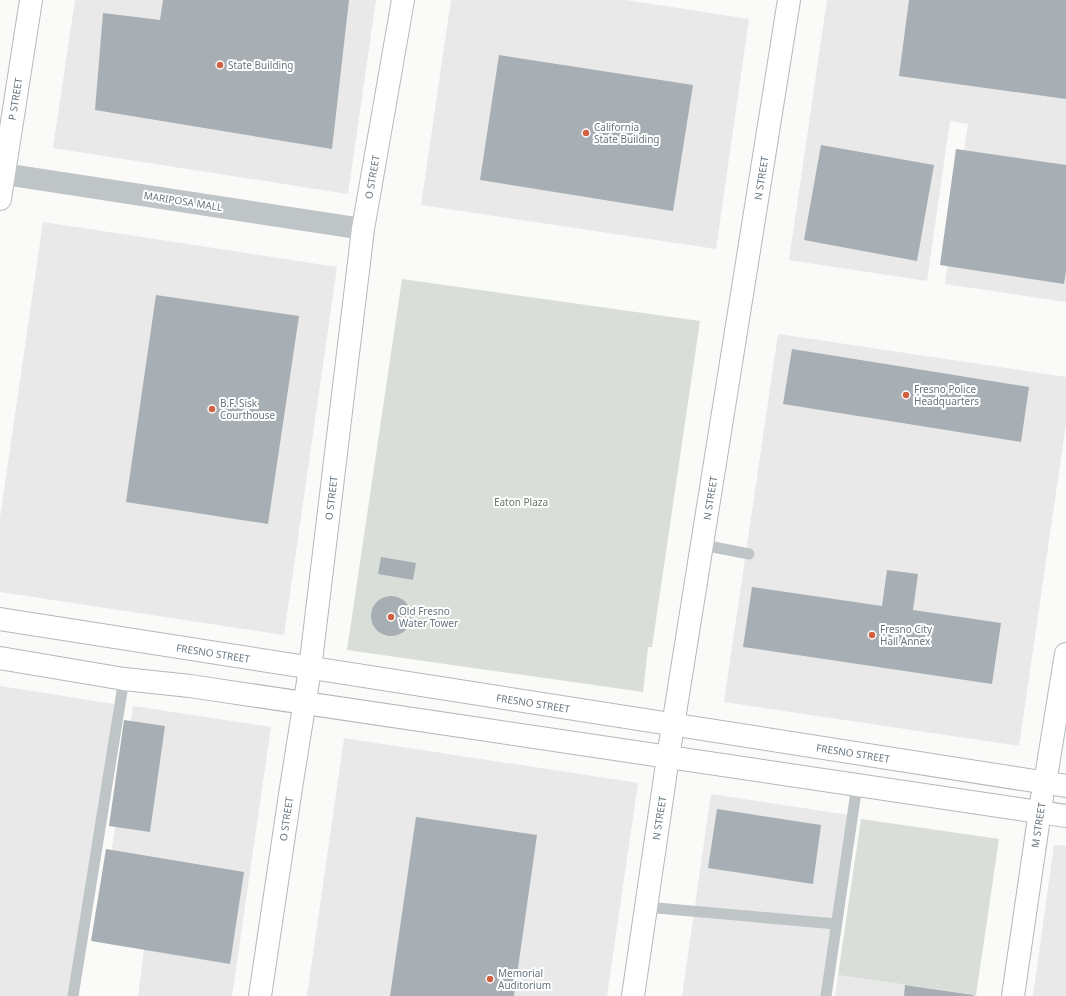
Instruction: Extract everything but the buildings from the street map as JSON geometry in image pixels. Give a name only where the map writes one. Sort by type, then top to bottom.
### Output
[{"type":"main road","name":"P STREET","points":[[0,199],[31,0]]},
{"type":"main road","name":"O STREET","points":[[260,996],[291,788],[306,703],[363,229],[403,0]]},
{"type":"main road","name":"N STREET","points":[[633,996],[668,757],[789,0]]},
{"type":"main road","name":"FRESNO STREET","points":[[0,619],[310,669],[1066,786]]},
{"type":"main road","name":"M STREET","points":[[1013,996],[1040,812],[1066,654]]},
{"type":"main road","points":[[0,658],[124,679],[190,686],[1066,816]]},
{"type":"street","name":"MARIPOSA MALL","points":[[4,174],[363,229]]},
{"type":"lane","points":[[703,545],[749,554]]},
{"type":"lane","points":[[73,996],[124,679]]},
{"type":"lane","points":[[826,996],[857,785]]},
{"type":"lane","points":[[646,907],[836,924]]},
{"type":"shaded area","points":[[75,0],[376,0],[348,194],[53,148]]},
{"type":"shaded area","points":[[451,0],[626,0],[749,19],[716,249],[421,205]]},
{"type":"shaded area","points":[[827,0],[1066,0],[1066,302],[945,284],[968,124],[950,121],[927,281],[789,260]]},
{"type":"shaded area","points":[[43,222],[337,267],[284,635],[0,592],[0,518]]},
{"type":"shaded area","points":[[778,334],[1066,377],[1066,424],[1019,746],[724,702]]},
{"type":"shaded area","points":[[0,686],[114,704],[72,996],[0,996]]},
{"type":"shaded area","points":[[133,706],[271,727],[232,996],[138,996],[145,943],[99,936]]},
{"type":"shaded area","points":[[344,738],[638,783],[607,996],[307,996]]},
{"type":"shaded area","points":[[711,794],[849,815],[823,996],[682,996]]},
{"type":"shaded area","points":[[1054,845],[1066,846],[1066,996],[1033,996]]},
{"type":"shaded area","points":[[838,975],[979,996],[835,996]]},
{"type":"green space","name":"Eaton Plaza","points":[[402,279],[700,321],[652,647],[648,647],[643,692],[347,650]]},
{"type":"green space","points":[[861,819],[999,839],[976,995],[838,975]]},
{"type":"place","name":"State Building","points":[[220,65]]},
{"type":"place","name":"California State Building","points":[[586,133]]},
{"type":"place","name":"Fresno Police Headquarters","points":[[906,395]]},
{"type":"place","name":"B.F. Sisk Courthouse","points":[[212,409]]},
{"type":"place","name":"Old Fresno Water Tower","points":[[391,617]]},
{"type":"place","name":"Fresno City Hall Annex","points":[[872,635]]},
{"type":"place","name":"Memorial Auditorium","points":[[490,979]]}]
